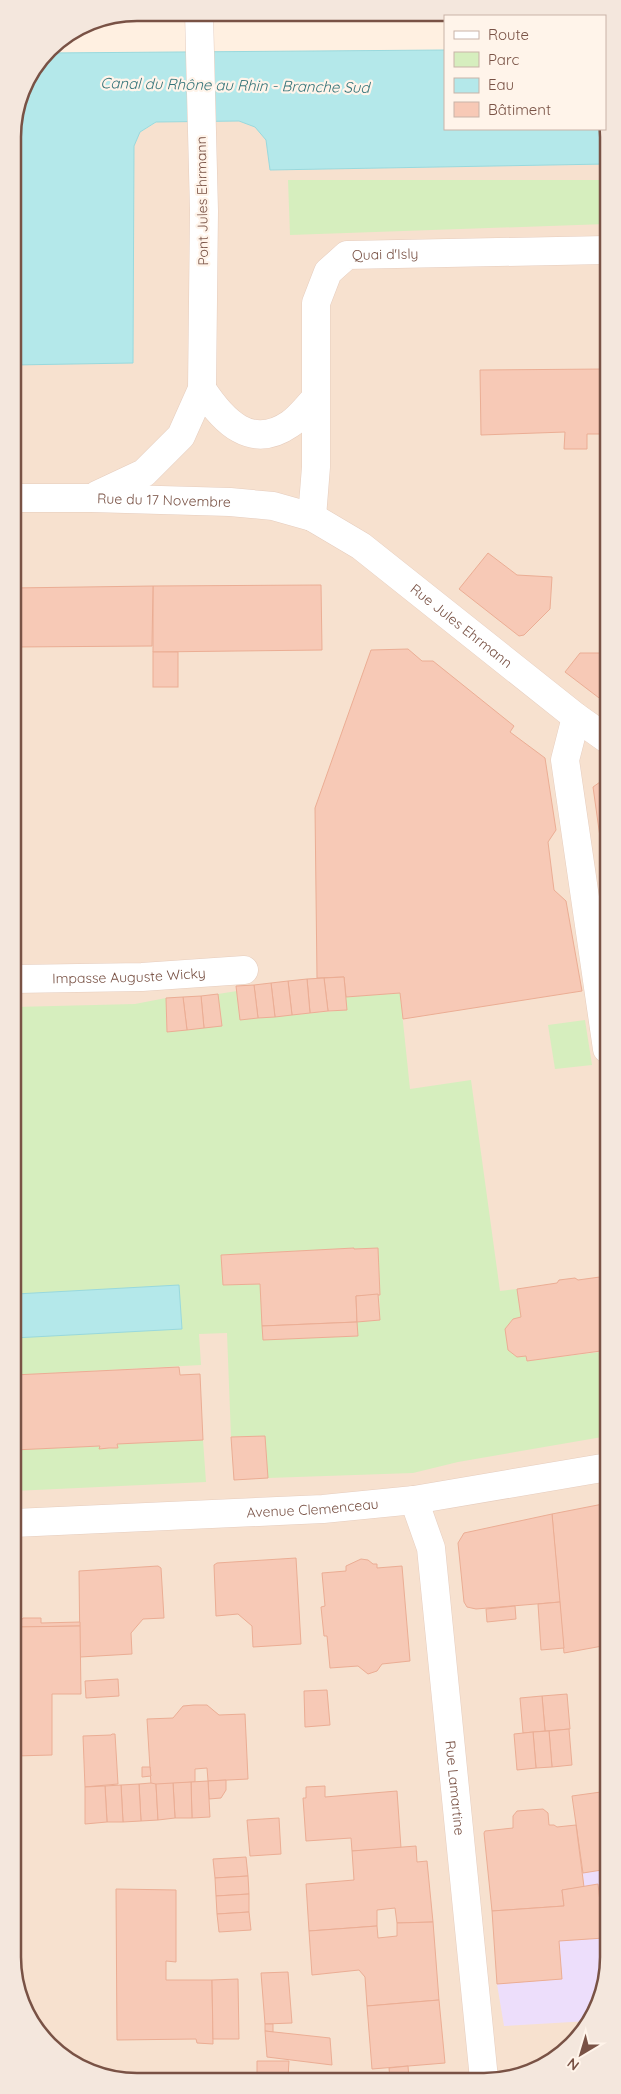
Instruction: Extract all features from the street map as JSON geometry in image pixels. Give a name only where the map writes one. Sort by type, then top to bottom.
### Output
[{"type":"street","name":"Pont Jules Ehrmann","points":[[199,21],[204,211],[202,389]]},
{"type":"street","name":"Quai d'Isly","points":[[312,518],[316,467],[316,303],[328,272],[347,255],[600,250]]},
{"type":"street","points":[[202,389],[216,409],[238,430],[266,436],[291,424],[315,399]]},
{"type":"street","points":[[91,498],[144,473],[181,436],[202,389]]},
{"type":"street","name":"Rue du 17 Novembre","points":[[21,498],[230,502],[273,506],[312,518]]},
{"type":"street","name":"Rue Jules Ehrmann","points":[[312,518],[361,546],[600,734]]},
{"type":"street","points":[[576,717],[566,760],[600,1000]]},
{"type":"street","name":"Impasse Auguste Wicky","points":[[21,979],[142,978],[244,970]]},
{"type":"street","name":"Avenue Clemenceau","points":[[21,1522],[323,1509],[414,1500],[600,1468]]},
{"type":"street","name":"Rue Lamartine","points":[[414,1500],[431,1548],[483,2073]]},
{"type":"shaded area","points":[[239,121],[256,127],[266,140],[270,170],[600,164],[600,1965],[594,1994],[588,2008],[574,2029],[556,2029],[556,2047],[528,2064],[507,2071],[484,2073],[137,2073],[114,2071],[79,2057],[55,2039],[33,2008],[23,1980],[21,1957],[21,365],[133,363],[134,146],[140,132],[157,122]]},
{"type":"shaded area","points":[[600,1870],[600,1928],[584,1887],[583,1873]]},
{"type":"shaded area","points":[[600,1938],[598,1980],[588,2008],[580,2021],[504,2026],[497,1984],[562,1979],[559,1941]]},
{"type":"green space","points":[[288,180],[600,180],[600,224],[290,235]]},
{"type":"green space","points":[[237,991],[240,1020],[346,1010],[346,997],[400,993],[410,1089],[471,1080],[500,1291],[517,1289],[521,1317],[513,1319],[505,1329],[508,1349],[517,1357],[526,1356],[527,1361],[600,1352],[600,1437],[458,1462],[413,1473],[268,1478],[265,1436],[231,1437],[227,1333],[199,1334],[201,1365],[21,1375],[21,1007],[135,1004],[166,998],[167,1032],[221,1026],[218,994]],"holes":[[[378,1248],[380,1320],[357,1322],[357,1336],[264,1340],[260,1284],[223,1285],[221,1255]]]},
{"type":"green space","points":[[585,1020],[592,1065],[555,1069],[548,1025]]},
{"type":"green space","points":[[203,1440],[206,1482],[21,1491],[21,1450],[100,1446],[100,1449],[117,1448],[117,1444]]},
{"type":"water","name":"Canal du Rhône au Rhin - Branche Sud","points":[[444,50],[444,130],[600,130],[600,164],[270,170],[266,140],[255,127],[239,121],[156,122],[140,132],[134,146],[133,363],[21,365],[21,129],[25,107],[33,86],[45,67],[58,53]]},
{"type":"water","points":[[179,1285],[182,1329],[21,1338],[21,1294]]},
{"type":"building","points":[[600,369],[600,434],[587,434],[587,449],[564,449],[565,432],[481,435],[480,370]]},
{"type":"building","points":[[488,553],[517,575],[552,577],[550,609],[524,635],[519,636],[459,589]]},
{"type":"building","points":[[321,585],[322,650],[153,652],[153,586]]},
{"type":"building","points":[[153,586],[152,646],[21,647],[21,588]]},
{"type":"building","points":[[408,649],[422,661],[433,661],[514,726],[510,732],[545,758],[556,830],[548,842],[554,890],[566,901],[582,991],[403,1019],[400,993],[346,997],[344,977],[317,978],[315,808],[371,650]]},
{"type":"building","points":[[153,652],[178,652],[178,687],[153,687]]},
{"type":"building","points":[[580,653],[600,653],[600,699],[565,672]]},
{"type":"building","points":[[600,782],[600,837],[593,787]]},
{"type":"building","points":[[344,977],[347,1010],[328,1011],[324,978]]},
{"type":"building","points":[[324,978],[328,1011],[310,1013],[307,979]]},
{"type":"building","points":[[307,979],[310,1013],[292,1015],[288,981]]},
{"type":"building","points":[[288,981],[292,1015],[275,1017],[271,983]]},
{"type":"building","points":[[271,983],[275,1017],[258,1018],[254,985]]},
{"type":"building","points":[[254,985],[258,1018],[240,1020],[236,986]]},
{"type":"building","points":[[218,994],[222,1026],[204,1028],[201,996]]},
{"type":"building","points":[[201,996],[204,1028],[187,1030],[183,997]]},
{"type":"building","points":[[183,997],[187,1030],[167,1032],[166,998]]},
{"type":"building","points":[[378,1248],[380,1295],[356,1296],[357,1322],[262,1326],[260,1284],[223,1285],[221,1255]]},
{"type":"building","points":[[600,1277],[600,1351],[527,1361],[526,1356],[517,1357],[508,1350],[505,1329],[513,1319],[521,1317],[517,1289],[557,1283],[559,1280],[575,1278],[578,1280]]},
{"type":"building","points":[[378,1294],[380,1320],[357,1322],[356,1296]]},
{"type":"building","points":[[357,1322],[358,1336],[263,1340],[262,1326]]},
{"type":"building","points":[[179,1367],[180,1375],[200,1374],[203,1440],[117,1444],[118,1448],[99,1449],[100,1446],[21,1450],[21,1375]]},
{"type":"building","points":[[265,1436],[268,1478],[234,1480],[231,1437]]},
{"type":"building","points":[[600,1505],[600,1646],[564,1653],[552,1514]]},
{"type":"building","points":[[552,1514],[560,1602],[476,1609],[467,1607],[464,1602],[458,1543],[464,1533]]},
{"type":"building","points":[[296,1558],[301,1644],[253,1647],[252,1626],[238,1614],[216,1616],[214,1565],[217,1563]]},
{"type":"building","points":[[361,1559],[377,1564],[377,1568],[402,1566],[410,1661],[382,1664],[377,1671],[368,1674],[358,1666],[330,1668],[327,1636],[324,1636],[321,1607],[325,1606],[322,1573],[346,1571],[346,1566]]},
{"type":"building","points":[[158,1566],[161,1568],[164,1618],[143,1619],[131,1633],[132,1654],[80,1657],[79,1571]]},
{"type":"building","points":[[560,1602],[564,1648],[541,1650],[538,1604]]},
{"type":"building","points":[[515,1606],[516,1619],[487,1622],[486,1609]]},
{"type":"building","points":[[23,1618],[41,1618],[41,1623],[80,1622],[80,1626],[21,1627]]},
{"type":"building","points":[[80,1626],[81,1694],[52,1694],[52,1755],[21,1756],[21,1627]]},
{"type":"building","points":[[118,1679],[119,1696],[86,1698],[85,1681]]},
{"type":"building","points":[[327,1690],[330,1725],[305,1727],[304,1691]]},
{"type":"building","points":[[567,1694],[570,1729],[545,1731],[542,1696]]},
{"type":"building","points":[[542,1696],[545,1731],[523,1733],[520,1698]]},
{"type":"building","points":[[207,1705],[219,1715],[245,1714],[248,1779],[208,1781],[207,1768],[195,1769],[195,1782],[151,1785],[147,1719],[173,1718],[183,1706]]},
{"type":"building","points":[[569,1729],[572,1765],[552,1767],[549,1731]]},
{"type":"building","points":[[549,1731],[552,1767],[536,1768],[533,1732]]},
{"type":"building","points":[[533,1732],[536,1768],[517,1770],[514,1734]]},
{"type":"building","points":[[115,1734],[118,1784],[85,1787],[83,1736]]},
{"type":"building","points":[[142,1767],[150,1767],[151,1776],[142,1777]]},
{"type":"building","points":[[226,1780],[226,1790],[221,1798],[209,1799],[208,1781]]},
{"type":"building","points":[[208,1781],[210,1817],[192,1818],[191,1782]]},
{"type":"building","points":[[191,1782],[192,1818],[175,1818],[173,1783]]},
{"type":"building","points":[[173,1783],[175,1818],[158,1820],[156,1784]]},
{"type":"building","points":[[139,1784],[156,1784],[158,1820],[141,1821]]},
{"type":"building","points":[[139,1784],[141,1821],[123,1822],[121,1785]]},
{"type":"building","points":[[121,1785],[123,1822],[107,1822],[105,1786]]},
{"type":"building","points":[[105,1786],[107,1822],[85,1824],[85,1787]]},
{"type":"building","points":[[325,1786],[325,1797],[397,1791],[401,1848],[352,1851],[351,1838],[306,1841],[303,1798],[306,1798],[306,1787]]},
{"type":"building","points":[[600,1792],[600,1870],[583,1873],[572,1796]]},
{"type":"building","points":[[543,1809],[548,1813],[549,1825],[557,1827],[576,1825],[584,1887],[562,1890],[564,1906],[492,1911],[485,1831],[513,1828],[513,1816],[517,1811]]},
{"type":"building","points":[[279,1818],[281,1854],[250,1856],[247,1820]]},
{"type":"building","points":[[416,1846],[417,1862],[427,1861],[433,1922],[397,1923],[395,1908],[377,1910],[377,1926],[309,1931],[306,1884],[354,1880],[352,1851]]},
{"type":"building","points":[[246,1857],[248,1876],[215,1878],[213,1859]]},
{"type":"building","points":[[248,1876],[249,1894],[216,1896],[215,1878]]},
{"type":"building","points":[[598,1884],[600,1938],[559,1941],[562,1979],[497,1984],[492,1911],[564,1906],[562,1890]]},
{"type":"building","points":[[116,1889],[176,1890],[176,1962],[166,1961],[166,1980],[212,1980],[213,2044],[197,2043],[196,2039],[117,2040]]},
{"type":"building","points":[[249,1894],[249,1912],[217,1914],[216,1896]]},
{"type":"building","points":[[249,1912],[251,1930],[219,1932],[217,1914]]},
{"type":"building","points":[[433,1922],[439,2000],[367,2006],[365,1977],[359,1970],[312,1975],[309,1931],[377,1926],[378,1938],[397,1936],[397,1923]]},
{"type":"building","points":[[288,1972],[292,2023],[265,2024],[261,1973]]},
{"type":"building","points":[[238,1979],[239,2039],[213,2039],[212,1980]]},
{"type":"building","points":[[439,2000],[445,2063],[372,2069],[367,2006]]},
{"type":"building","points":[[265,2024],[273,2024],[273,2032],[265,2031]]},
{"type":"building","points":[[265,2031],[330,2038],[332,2065],[267,2057]]},
{"type":"building","points":[[257,2061],[289,2061],[288,2073],[257,2073]]},
{"type":"building","points":[[408,2066],[409,2073],[389,2073],[389,2068]]}]
